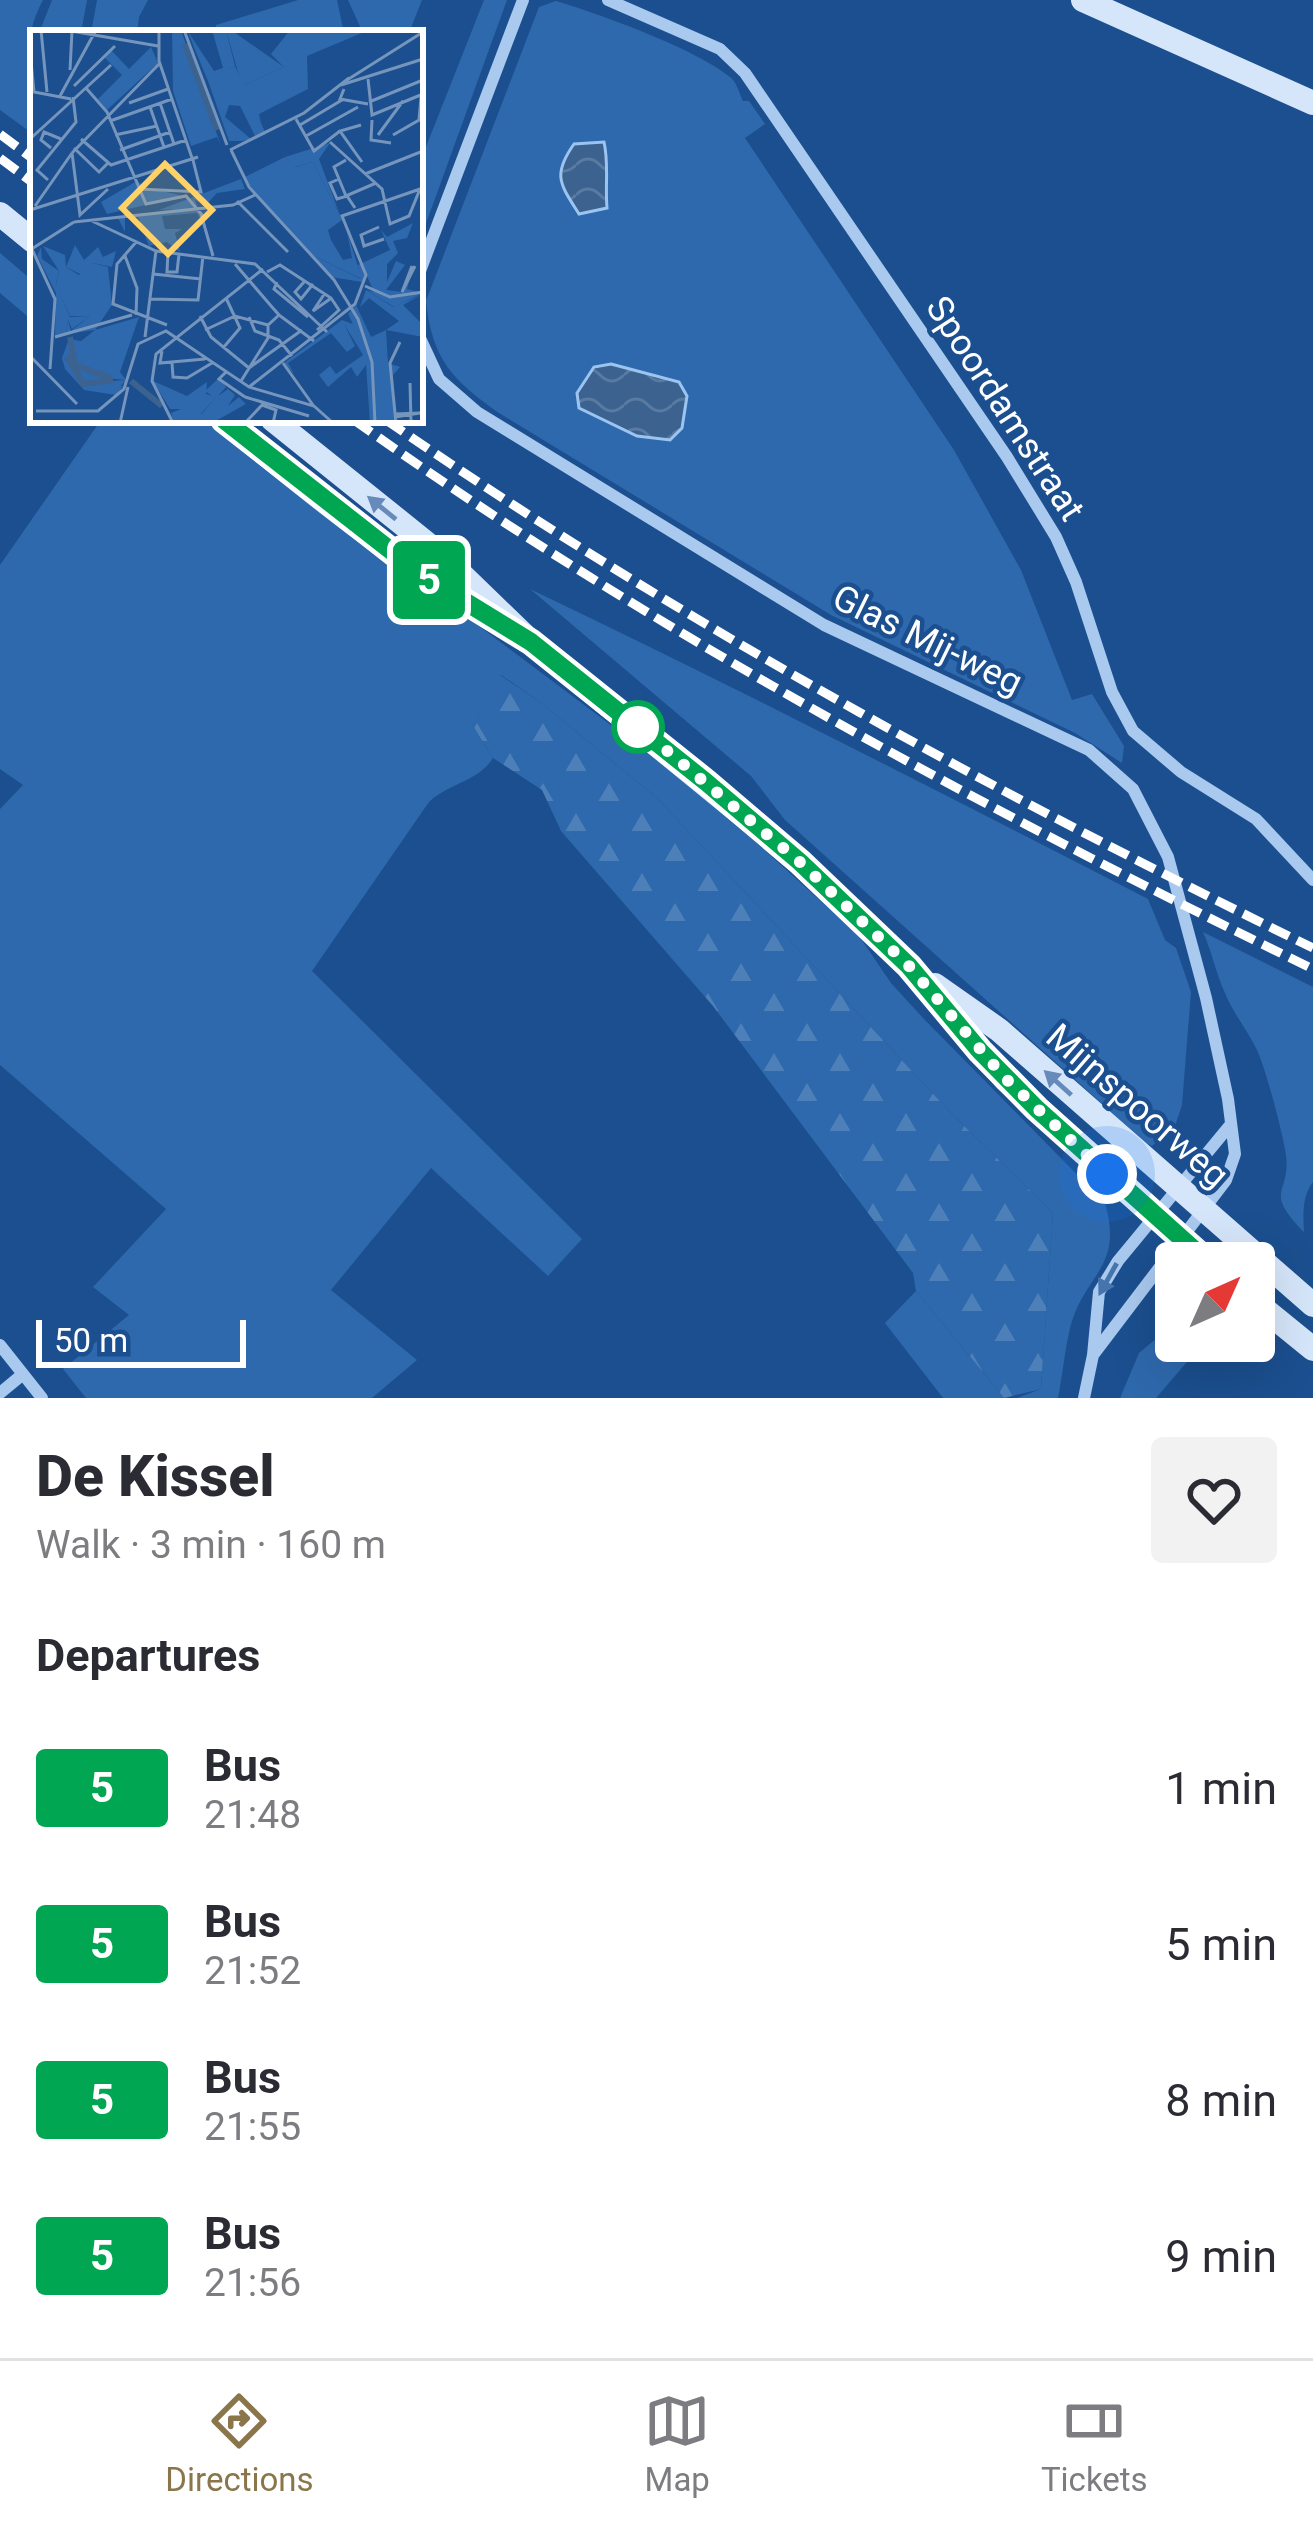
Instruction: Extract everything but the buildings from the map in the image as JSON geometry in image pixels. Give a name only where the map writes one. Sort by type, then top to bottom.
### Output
[{"type":"street","points":[[423,263],[523,0]]},
{"type":"street","name":"Spoordamstraat","points":[[608,0],[720,49],[745,73],[1007,457],[1056,537],[1112,692],[1133,731],[1181,772],[1256,819],[1313,880]]},
{"type":"street","points":[[1083,0],[1313,103]]},
{"type":"street","points":[[0,214],[30,239]]},
{"type":"street","name":"Glas Mij-weg","points":[[423,346],[431,367],[463,402],[824,625],[1074,742],[1118,773],[1149,813],[1168,856],[1210,1015],[1234,1163],[1204,1211],[1094,1355]]},
{"type":"street","name":"Mijnspoorweg","points":[[228,423],[422,575],[531,642]]},
{"type":"street","name":"Mijnspoorweg","points":[[277,423],[440,554],[531,642],[800,862],[909,966],[1005,1078],[1184,1242]]},
{"type":"street","name":"Mijnspoorweg","points":[[909,966],[999,1030],[1313,1305]]},
{"type":"street","points":[[1084,1398],[1094,1355],[1099,1292],[1154,1216],[1231,1124]]},
{"type":"street","points":[[1275,1318],[1313,1349]]},
{"type":"street","points":[[0,1345],[42,1398]]},
{"type":"street","points":[[0,1393],[22,1374]]},
{"type":"green space","points":[[0,0],[43,0],[30,30],[28,50],[30,132],[0,110]]},
{"type":"green space","points":[[52,0],[87,0],[82,30],[40,30]]},
{"type":"green space","points":[[97,0],[148,0],[137,30],[92,30]]},
{"type":"green space","points":[[298,0],[337,0],[343,30],[216,30],[216,25]]},
{"type":"green space","points":[[348,0],[422,0],[410,30],[362,30]]},
{"type":"green space","points":[[484,0],[507,0],[423,232],[423,154]]},
{"type":"green space","points":[[556,1],[695,55],[730,77],[743,101],[749,101],[765,124],[745,138],[954,450],[1021,570],[1072,700],[1092,694],[1124,746],[1122,763],[1075,733],[831,615],[499,413],[447,366],[433,338],[426,301],[539,7]]},
{"type":"green space","points":[[0,253],[30,278],[30,318],[0,293]]},
{"type":"green space","points":[[99,423],[209,423],[704,795],[859,936],[891,983],[923,1018],[1105,1203],[1107,1255],[1072,1321],[1058,1398],[1017,1398],[1041,1389],[1053,1213],[953,1115],[657,798],[501,675],[473,726],[493,758],[479,772],[429,802],[312,971],[582,1239],[548,1276],[431,1168],[331,1290],[417,1360],[372,1398],[86,1398],[63,1369],[129,1315],[93,1287],[166,1209],[0,1065],[0,809],[23,785],[0,769],[0,565]]},
{"type":"green space","points":[[530,589],[1148,899],[1165,940],[1176,948],[1191,992],[1182,1105],[1175,1126],[1152,1146],[1146,1143],[785,820],[751,776]]},
{"type":"green space","points":[[500,675],[657,798],[953,1115],[1053,1213],[1041,1389],[1004,1398],[916,1291],[913,1273],[713,1006],[561,831],[542,790],[493,758],[473,726]]},
{"type":"green space","points":[[1203,932],[1313,987],[1313,1182],[1305,1199],[1304,1232],[1281,1198],[1287,1164],[1265,1071],[1225,993]]},
{"type":"green space","points":[[916,1291],[1004,1398],[943,1398],[885,1323]]},
{"type":"green space","points":[[1155,1340],[1155,1362],[1187,1362],[1156,1398],[1120,1398],[1139,1353]]},
{"type":"water","points":[[604,142],[607,208],[579,214],[563,187],[563,164],[574,144]]},
{"type":"water","points":[[611,364],[679,382],[687,396],[682,428],[670,440],[637,436],[579,408],[577,393],[594,367]]},
{"type":"railway","points":[[0,134],[30,157]]},
{"type":"railway","points":[[0,158],[30,181]]},
{"type":"railway","points":[[358,423],[584,573],[822,714],[1066,845],[1313,969]]},
{"type":"railway","points":[[390,423],[724,635],[957,766],[1313,948]]},
{"type":"bus line","name":"5","points":[[228,423],[422,575],[531,642],[800,862],[909,966],[1005,1078],[1185,1242]]},
{"type":"route","points":[[638,727],[628,718],[800,862],[909,966],[1005,1078],[1107,1174]]}]
